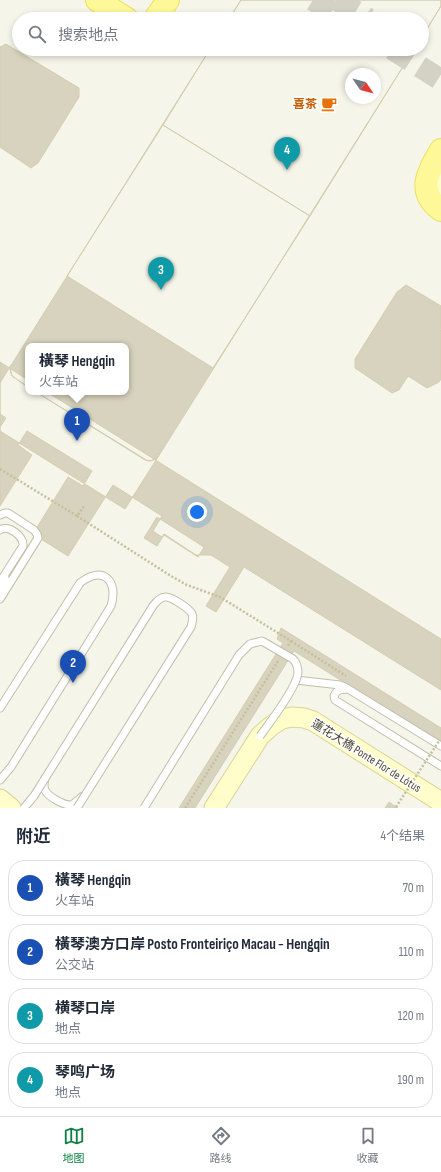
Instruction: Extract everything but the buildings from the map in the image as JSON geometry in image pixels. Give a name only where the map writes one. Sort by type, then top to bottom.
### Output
[{"type":"main road","points":[[97,0],[116,12]]},
{"type":"main road","points":[[160,12],[168,0]]},
{"type":"main road","points":[[441,150],[428,174],[426,188],[428,196],[441,210]]},
{"type":"main road","points":[[441,173],[438,182],[441,194]]},
{"type":"main road","name":"蓮花大橋 Ponte Flor de Lótus","points":[[214,808],[260,736],[282,719],[292,717],[304,718],[313,721],[441,802]]},
{"type":"main road","points":[[0,799],[11,808]]},
{"type":"lane","points":[[0,514],[8,514],[34,530],[38,538],[0,599]]},
{"type":"lane","points":[[0,530],[7,528],[21,537],[24,541],[23,546],[0,582]]},
{"type":"lane","points":[[0,589],[13,561]]},
{"type":"lane","points":[[0,708],[80,583],[92,575],[104,576],[112,583],[114,590],[111,606],[11,767],[0,780]]},
{"type":"lane","points":[[24,808],[30,802],[153,606],[162,598],[171,598],[190,610],[192,614],[191,627],[77,808]]},
{"type":"lane","points":[[144,808],[239,655],[250,644],[262,641],[293,659],[298,669],[296,680],[260,736]]},
{"type":"lane","points":[[296,680],[340,685],[440,744]]},
{"type":"lane","points":[[350,690],[338,690],[334,696],[335,700],[441,766]]},
{"type":"lane","points":[[46,776],[44,790],[50,796],[64,804],[72,805],[85,794]]},
{"type":"path","points":[[0,469],[176,579],[187,585],[220,597],[240,609],[291,641],[287,648]]},
{"type":"path","points":[[77,516],[84,506]]},
{"type":"path","points":[[185,808],[278,661]]},
{"type":"path","points":[[396,807],[440,744]]},
{"type":"tunnel","points":[[313,0],[332,12]]},
{"type":"tunnel","points":[[337,0],[357,12]]},
{"type":"tunnel","points":[[403,56],[441,80]]},
{"type":"place","name":"喜茶","points":[[329,104]]},
{"type":"place","name":"琴鸣广场","points":[[287,170]]},
{"type":"place","name":"横琴口岸","points":[[161,290]]},
{"type":"place","name":"橫琴 Hengqin","points":[[77,441]]},
{"type":"place","name":"橫琴澳方口岸 Posto Fronteiriço Macau - Hengqin","points":[[73,683]]}]
